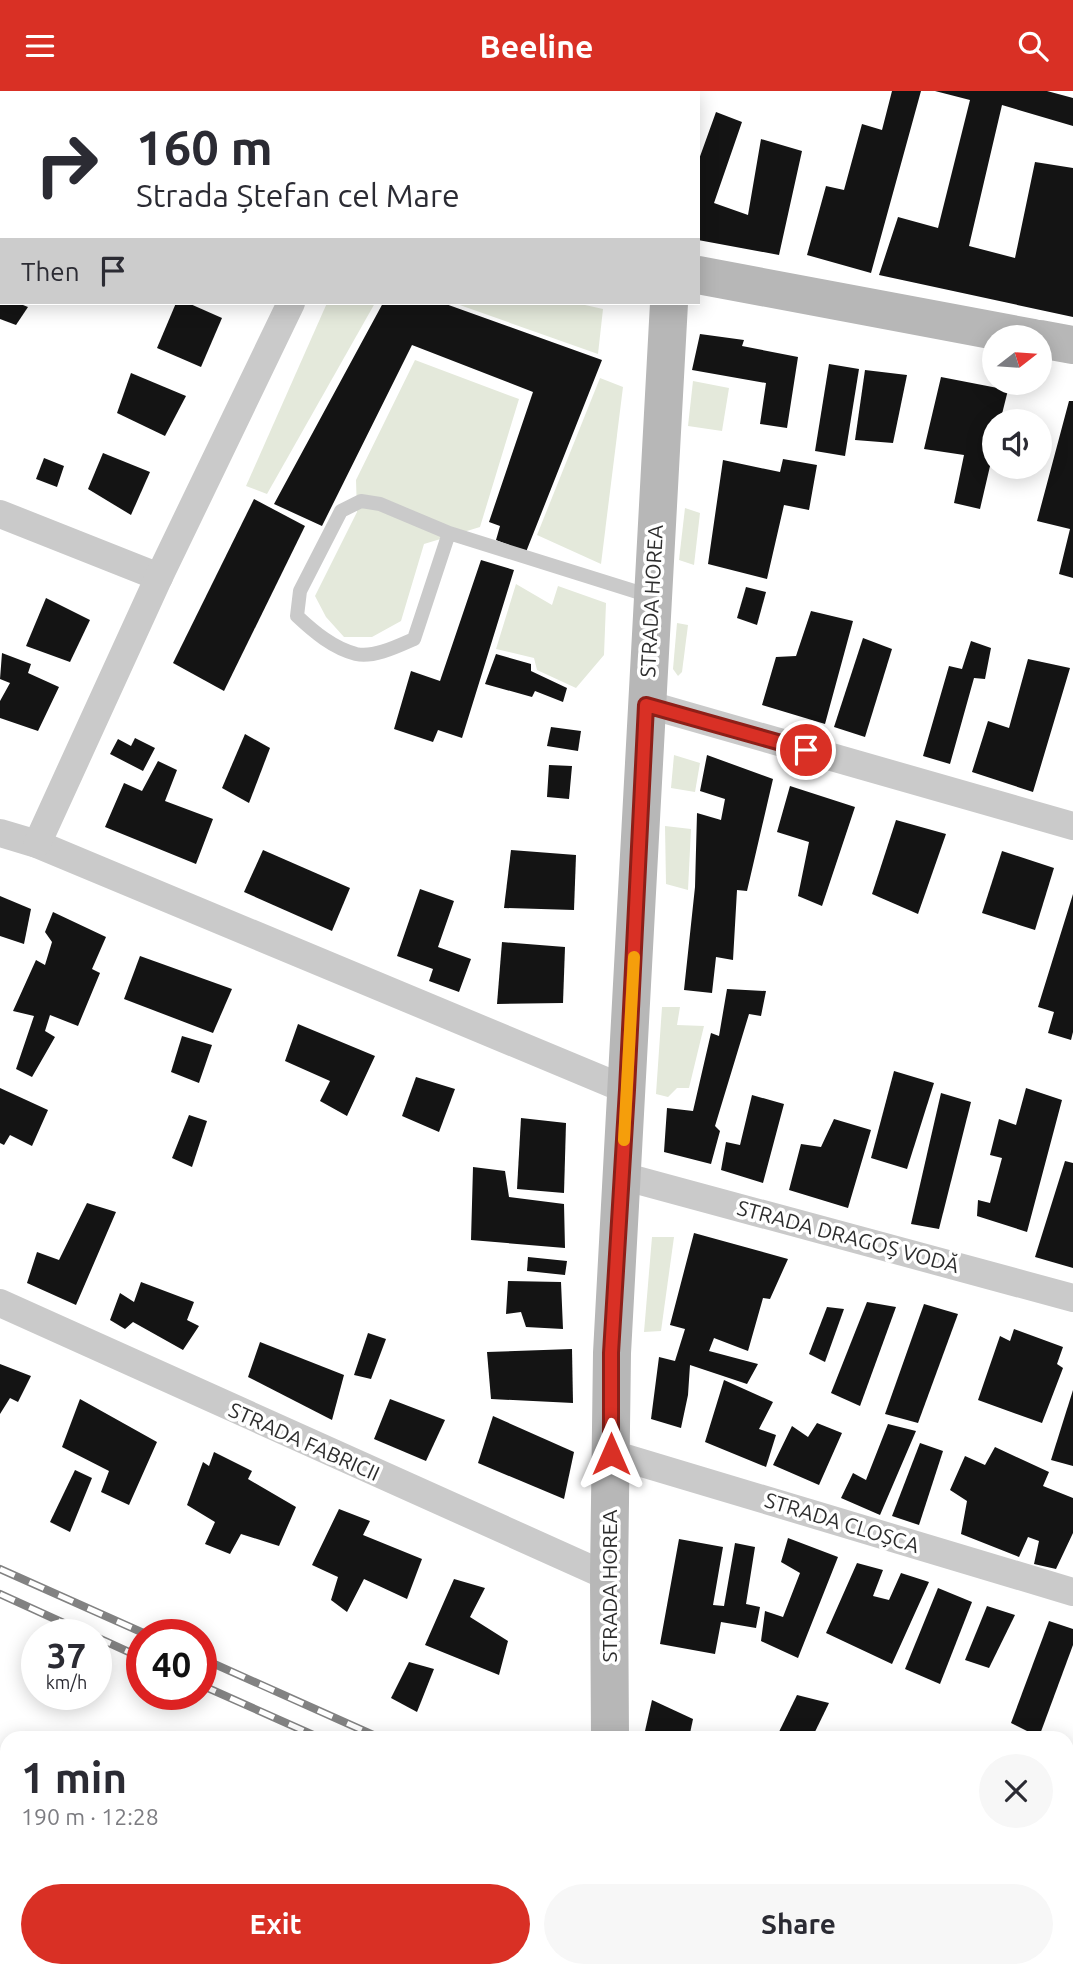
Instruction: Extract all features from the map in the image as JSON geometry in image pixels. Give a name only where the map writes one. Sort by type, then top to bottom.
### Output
[{"type":"street","points":[[700,275],[982,328]]},
{"type":"street","points":[[37,844],[159,577],[290,305]]},
{"type":"street","name":"STRADA HOREA","points":[[610,1731],[608,1577],[611,1353],[668,305]]},
{"type":"street","points":[[1052,341],[1073,345]]},
{"type":"street","points":[[0,514],[159,577]]},
{"type":"street","points":[[646,705],[1073,826]]},
{"type":"street","points":[[0,834],[37,844],[627,1090]]},
{"type":"street","name":"STRADA DRAGOȘ VODĂ","points":[[622,1176],[1073,1298]]},
{"type":"street","name":"STRADA FABRICII","points":[[0,1303],[608,1577]]},
{"type":"street","name":"STRADA CLOȘCA","points":[[611,1454],[1073,1592]]},
{"type":"lane","points":[[449,533],[414,639],[387,650],[358,655],[317,635],[298,616],[300,591],[341,511],[361,501],[380,504],[449,533],[652,596]]},
{"type":"shaded area","points":[[326,305],[374,305],[267,494],[246,486]]},
{"type":"shaded area","points":[[460,305],[585,305],[603,309],[598,354]]},
{"type":"shaded area","points":[[415,360],[519,399],[480,527],[424,544],[401,621],[372,637],[344,637],[326,617],[315,596],[357,512],[356,480]]},
{"type":"shaded area","points":[[600,378],[623,387],[601,564],[537,535]]},
{"type":"shaded area","points":[[693,381],[729,388],[722,431],[688,426]]},
{"type":"shaded area","points":[[685,508],[700,513],[694,565],[679,560]]},
{"type":"shaded area","points":[[516,584],[552,605],[558,586],[606,603],[604,655],[576,688],[537,670],[534,658],[496,649]]},
{"type":"shaded area","points":[[677,623],[688,625],[682,672],[678,676],[673,669]]},
{"type":"shaded area","points":[[674,755],[700,763],[695,792],[671,788]]},
{"type":"shaded area","points":[[665,826],[691,829],[688,890],[666,884]]},
{"type":"shaded area","points":[[662,1007],[680,1007],[677,1025],[704,1026],[689,1088],[677,1088],[668,1097],[656,1094]]},
{"type":"shaded area","points":[[652,1237],[674,1237],[661,1331],[644,1332]]},
{"type":"building","points":[[892,91],[921,91],[871,273],[807,255],[826,186],[844,190],[862,124],[882,130]]},
{"type":"building","points":[[935,91],[1047,91],[1073,98],[1073,126],[1002,105],[969,246],[1015,258],[1035,162],[1073,168],[1073,317],[879,275],[898,217],[938,228],[970,100]]},
{"type":"building","points":[[716,112],[742,122],[714,203],[748,215],[761,139],[802,151],[779,255],[700,240],[700,156]]},
{"type":"building","points":[[0,305],[28,307],[16,325],[0,319]]},
{"type":"building","points":[[175,305],[193,305],[222,318],[201,367],[157,348]]},
{"type":"building","points":[[382,305],[449,305],[602,360],[526,552],[496,540],[500,526],[489,522],[533,392],[412,345],[322,526],[274,504]]},
{"type":"building","points":[[700,334],[744,340],[742,346],[798,357],[787,428],[760,424],[766,383],[692,370]]},
{"type":"building","points":[[829,364],[859,369],[845,456],[815,451]]},
{"type":"building","points":[[865,370],[907,375],[893,443],[855,440]]},
{"type":"building","points":[[131,373],[186,396],[165,436],[117,413]]},
{"type":"building","points":[[941,377],[982,385],[982,395],[1007,395],[1003,409],[982,409],[982,479],[987,479],[980,509],[954,503],[964,455],[924,449]]},
{"type":"building","points":[[1069,401],[1073,401],[1073,578],[1059,574],[1070,529],[1037,521],[1048,479],[1052,479],[1052,465]]},
{"type":"building","points":[[103,453],[150,472],[131,515],[88,489]]},
{"type":"building","points":[[44,458],[64,466],[57,487],[36,479]]},
{"type":"building","points":[[783,459],[817,465],[809,510],[784,505],[767,579],[708,564],[723,460],[780,472]]},
{"type":"building","points":[[254,499],[305,526],[224,691],[173,663]]},
{"type":"building","points":[[481,560],[514,570],[462,738],[438,730],[433,742],[394,729],[411,671],[440,681]]},
{"type":"building","points":[[746,587],[766,592],[757,625],[737,618]]},
{"type":"building","points":[[46,598],[90,620],[70,662],[26,646]]},
{"type":"building","points":[[811,611],[853,621],[825,724],[762,705],[776,657],[796,656]]},
{"type":"building","points":[[863,638],[892,649],[865,737],[834,727]]},
{"type":"building","points":[[971,641],[991,648],[985,679],[974,678],[950,764],[923,756],[949,666],[962,669]]},
{"type":"building","points":[[2,653],[31,664],[28,673],[59,687],[38,731],[0,718],[0,701],[10,683],[0,679]]},
{"type":"building","points":[[496,654],[531,664],[531,671],[567,688],[563,702],[535,691],[532,697],[485,684]]},
{"type":"building","points":[[1028,659],[1070,668],[1033,792],[972,772],[988,721],[1009,728]]},
{"type":"building","points":[[551,727],[581,731],[578,751],[547,746]]},
{"type":"building","points":[[245,734],[270,748],[249,803],[222,788]]},
{"type":"building","points":[[135,738],[155,748],[143,771],[110,754],[118,739],[131,746]]},
{"type":"building","points":[[707,755],[773,779],[747,891],[737,890],[733,960],[716,957],[712,993],[684,990],[695,887],[697,813],[721,820],[725,799],[700,791]]},
{"type":"building","points":[[158,761],[177,770],[165,801],[213,819],[196,864],[105,827],[124,783],[142,791]]},
{"type":"building","points":[[549,765],[572,766],[569,799],[547,797]]},
{"type":"building","points":[[790,786],[855,807],[822,906],[798,896],[809,842],[777,832]]},
{"type":"building","points":[[896,820],[946,834],[918,914],[872,894]]},
{"type":"building","points":[[263,850],[350,888],[332,931],[244,892]]},
{"type":"building","points":[[511,850],[576,855],[574,910],[504,908]]},
{"type":"building","points":[[1002,851],[1054,868],[1035,930],[982,913]]},
{"type":"building","points":[[420,889],[454,901],[438,947],[471,959],[459,992],[429,981],[433,969],[397,956]]},
{"type":"building","points":[[1073,894],[1071,1040],[1048,1033],[1054,1012],[1038,1007]]},
{"type":"building","points":[[0,896],[31,909],[24,944],[0,936]]},
{"type":"building","points":[[53,912],[106,937],[92,969],[100,973],[78,1026],[50,1015],[45,1031],[55,1037],[32,1077],[16,1069],[34,1016],[13,1011],[36,960],[45,965],[52,942],[45,932]]},
{"type":"building","points":[[502,942],[565,947],[563,1003],[497,1004]]},
{"type":"building","points":[[140,956],[232,989],[213,1033],[124,999]]},
{"type":"building","points":[[727,989],[766,991],[761,1016],[749,1014],[715,1126],[720,1131],[711,1164],[664,1152],[667,1108],[693,1111],[711,1033],[719,1036]]},
{"type":"building","points":[[298,1024],[375,1056],[347,1116],[320,1101],[330,1081],[285,1061]]},
{"type":"building","points":[[182,1036],[212,1045],[199,1083],[171,1072]]},
{"type":"building","points":[[894,1071],[934,1083],[907,1169],[871,1158]]},
{"type":"building","points":[[416,1077],[455,1089],[439,1132],[402,1116]]},
{"type":"building","points":[[0,1088],[48,1110],[32,1146],[10,1135],[4,1145],[0,1143]]},
{"type":"building","points":[[1026,1088],[1062,1100],[1027,1232],[977,1216],[978,1200],[990,1203],[1002,1158],[990,1155],[999,1119],[1016,1125]]},
{"type":"building","points":[[941,1093],[971,1102],[939,1229],[911,1224]]},
{"type":"building","points":[[752,1095],[784,1104],[763,1183],[721,1170],[726,1142],[740,1145]]},
{"type":"building","points":[[189,1115],[207,1121],[192,1167],[172,1158]]},
{"type":"building","points":[[521,1118],[566,1123],[564,1193],[517,1189]]},
{"type":"building","points":[[834,1119],[871,1130],[848,1208],[789,1190],[801,1144],[821,1147]]},
{"type":"building","points":[[1065,1161],[1073,1163],[1073,1268],[1035,1257]]},
{"type":"building","points":[[473,1167],[505,1171],[509,1197],[564,1204],[565,1248],[471,1240]]},
{"type":"building","points":[[87,1203],[116,1212],[76,1305],[27,1283],[37,1252],[59,1260]]},
{"type":"building","points":[[694,1233],[788,1259],[770,1299],[763,1298],[748,1351],[714,1338],[709,1351],[758,1364],[747,1384],[690,1365],[688,1395],[681,1428],[651,1419],[659,1357],[675,1361],[685,1329],[670,1325]]},
{"type":"building","points":[[528,1257],[567,1261],[565,1275],[527,1271]]},
{"type":"building","points":[[508,1281],[561,1282],[563,1329],[526,1327],[521,1312],[506,1314]]},
{"type":"building","points":[[141,1282],[194,1302],[187,1320],[199,1326],[183,1350],[133,1322],[125,1329],[110,1320],[120,1293],[134,1302]]},
{"type":"building","points":[[867,1302],[896,1307],[860,1406],[831,1393]]},
{"type":"building","points":[[924,1304],[958,1314],[918,1423],[885,1414]]},
{"type":"building","points":[[827,1307],[844,1309],[825,1362],[809,1354]]},
{"type":"building","points":[[1014,1329],[1063,1347],[1057,1364],[1063,1368],[1042,1423],[978,1400],[1000,1336],[1010,1341]]},
{"type":"building","points":[[368,1333],[386,1339],[371,1379],[354,1375]]},
{"type":"building","points":[[260,1342],[344,1375],[332,1420],[248,1377]]},
{"type":"building","points":[[572,1349],[573,1403],[491,1399],[487,1352]]},
{"type":"building","points":[[0,1364],[31,1376],[18,1402],[10,1398],[0,1414]]},
{"type":"building","points":[[724,1380],[773,1402],[759,1429],[776,1435],[766,1467],[705,1442]]},
{"type":"building","points":[[1073,1390],[1073,1466],[1051,1460]]},
{"type":"building","points":[[80,1399],[157,1442],[129,1505],[101,1492],[109,1471],[62,1447]]},
{"type":"building","points":[[390,1399],[445,1420],[426,1461],[374,1439]]},
{"type":"building","points":[[493,1416],[574,1452],[564,1499],[478,1463]]},
{"type":"building","points":[[817,1423],[842,1433],[819,1485],[773,1465],[792,1426],[808,1437]]},
{"type":"building","points":[[888,1424],[916,1431],[880,1515],[841,1498],[853,1473],[866,1480]]},
{"type":"building","points":[[920,1443],[943,1451],[919,1525],[892,1516]]},
{"type":"building","points":[[995,1447],[1049,1472],[1043,1486],[1073,1498],[1073,1533],[1056,1569],[1034,1564],[1039,1541],[1028,1537],[1019,1557],[961,1534],[967,1501],[950,1490],[965,1456],[985,1465]]},
{"type":"building","points":[[214,1452],[252,1471],[248,1479],[296,1507],[279,1546],[241,1534],[230,1554],[205,1544],[215,1522],[187,1505],[203,1462],[209,1466]]},
{"type":"building","points":[[75,1470],[92,1478],[70,1532],[50,1522]]},
{"type":"building","points":[[339,1509],[370,1521],[363,1535],[422,1559],[407,1599],[364,1579],[347,1612],[331,1600],[338,1577],[312,1565]]},
{"type":"building","points":[[788,1538],[838,1557],[798,1658],[761,1641],[765,1611],[783,1617],[800,1573],[781,1562]]},
{"type":"building","points":[[679,1539],[723,1547],[713,1605],[724,1606],[735,1543],[755,1547],[746,1604],[760,1607],[756,1628],[721,1622],[715,1654],[660,1644]]},
{"type":"building","points":[[857,1563],[883,1570],[873,1596],[889,1600],[901,1573],[929,1582],[892,1664],[826,1633]]},
{"type":"building","points":[[454,1579],[485,1588],[470,1617],[508,1641],[499,1675],[425,1645]]},
{"type":"building","points":[[938,1588],[972,1602],[940,1684],[905,1669]]},
{"type":"building","points":[[987,1606],[1015,1615],[989,1668],[965,1660]]},
{"type":"building","points":[[1049,1621],[1073,1629],[1073,1645],[1041,1731],[1027,1731],[1011,1723]]},
{"type":"building","points":[[409,1662],[434,1669],[417,1712],[391,1698]]},
{"type":"building","points":[[797,1695],[829,1703],[815,1731],[779,1731]]},
{"type":"building","points":[[652,1700],[693,1719],[690,1731],[645,1731]]},
{"type":"railway","points":[[0,1569],[126,1625]]},
{"type":"railway","points":[[0,1594],[55,1619]]},
{"type":"railway","points":[[112,1644],[126,1651]]},
{"type":"railway","points":[[217,1665],[364,1731]]},
{"type":"railway","points":[[217,1692],[304,1731]]},
{"type":"slow traffic","points":[[624,1140],[634,957]]},
{"type":"route","points":[[611,1454],[611,1353],[646,705],[806,750]]}]
